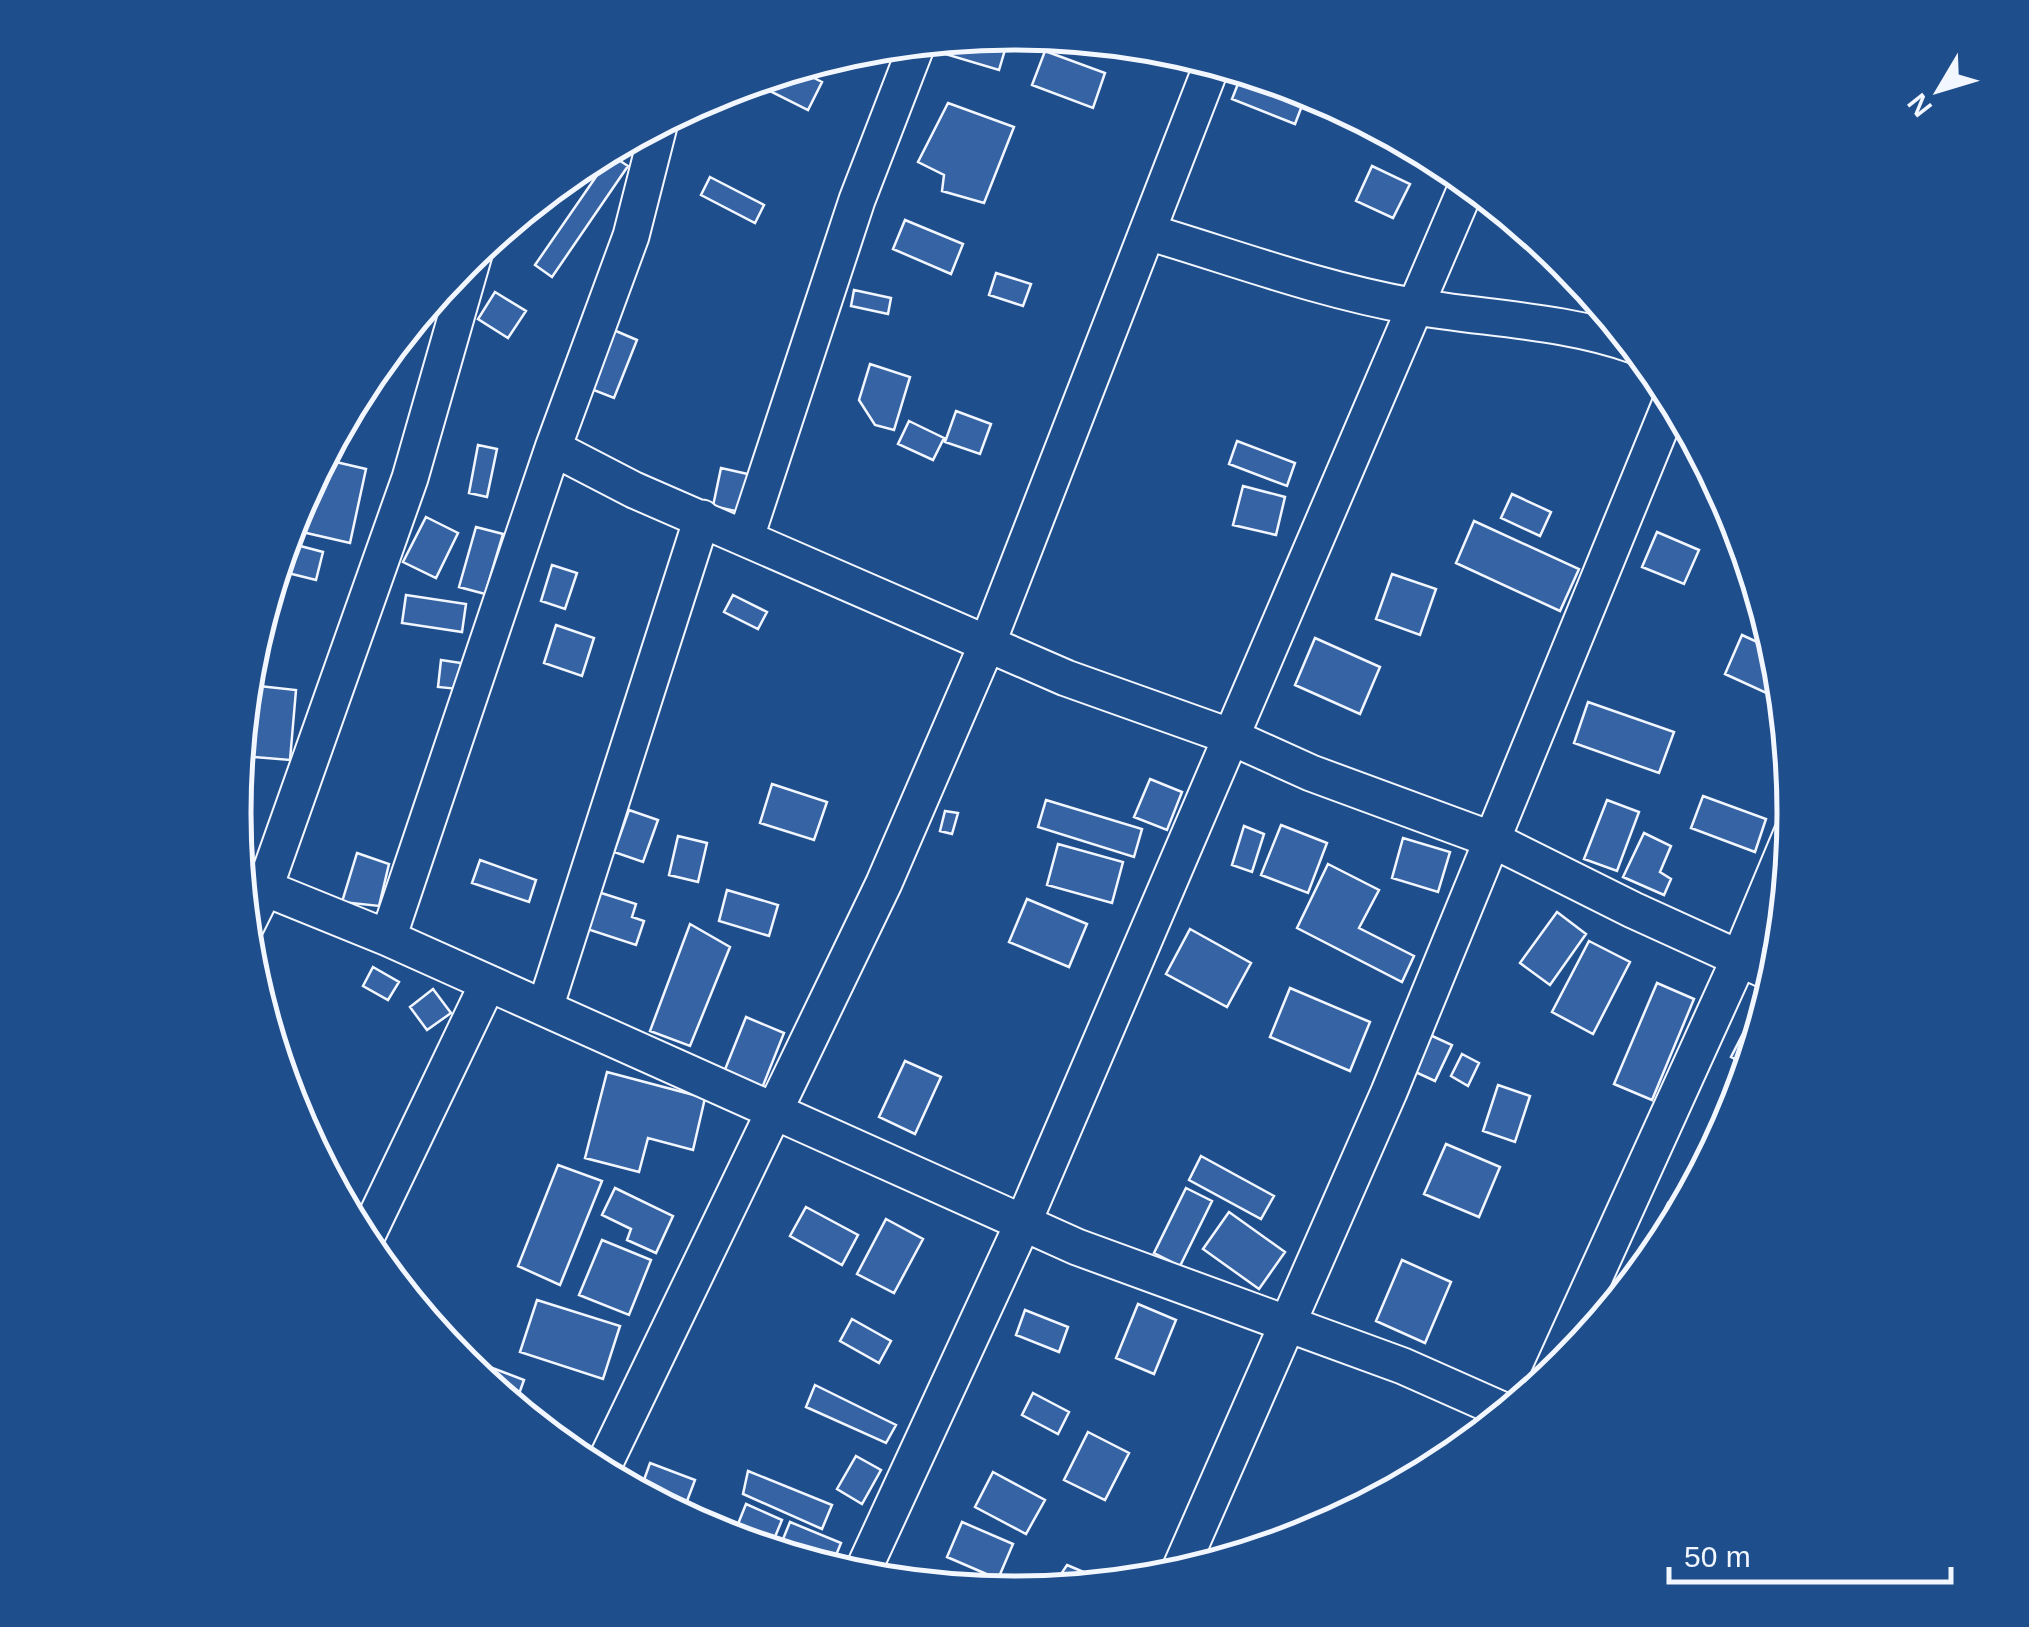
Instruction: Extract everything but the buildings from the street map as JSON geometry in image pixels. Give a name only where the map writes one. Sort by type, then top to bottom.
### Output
[{"type":"street","points":[[746,537],[856,200],[912,58]]},
{"type":"street","points":[[607,1459],[884,883],[988,642],[1209,75]]},
{"type":"street","points":[[388,938],[554,448],[631,236],[655,140]]},
{"type":"street","points":[[868,1562],[1023,1223],[1462,196]]},
{"type":"street","points":[[1148,232],[1331,290],[1540,324],[1614,341]]},
{"type":"street","points":[[254,878],[410,478],[466,284]]},
{"type":"street","points":[[1185,1557],[1389,1092],[1666,416]]},
{"type":"street","points":[[554,448],[634,490],[1080,684],[1230,736],[1311,774],[1493,840],[1762,968]]},
{"type":"street","points":[[544,1008],[702,518]]},
{"type":"street","points":[[1564,1343],[1775,874]]},
{"type":"street","points":[[255,885],[388,938],[1076,1247],[1403,1366],[1495,1407]]},
{"type":"street","points":[[372,1225],[488,983]]}]
